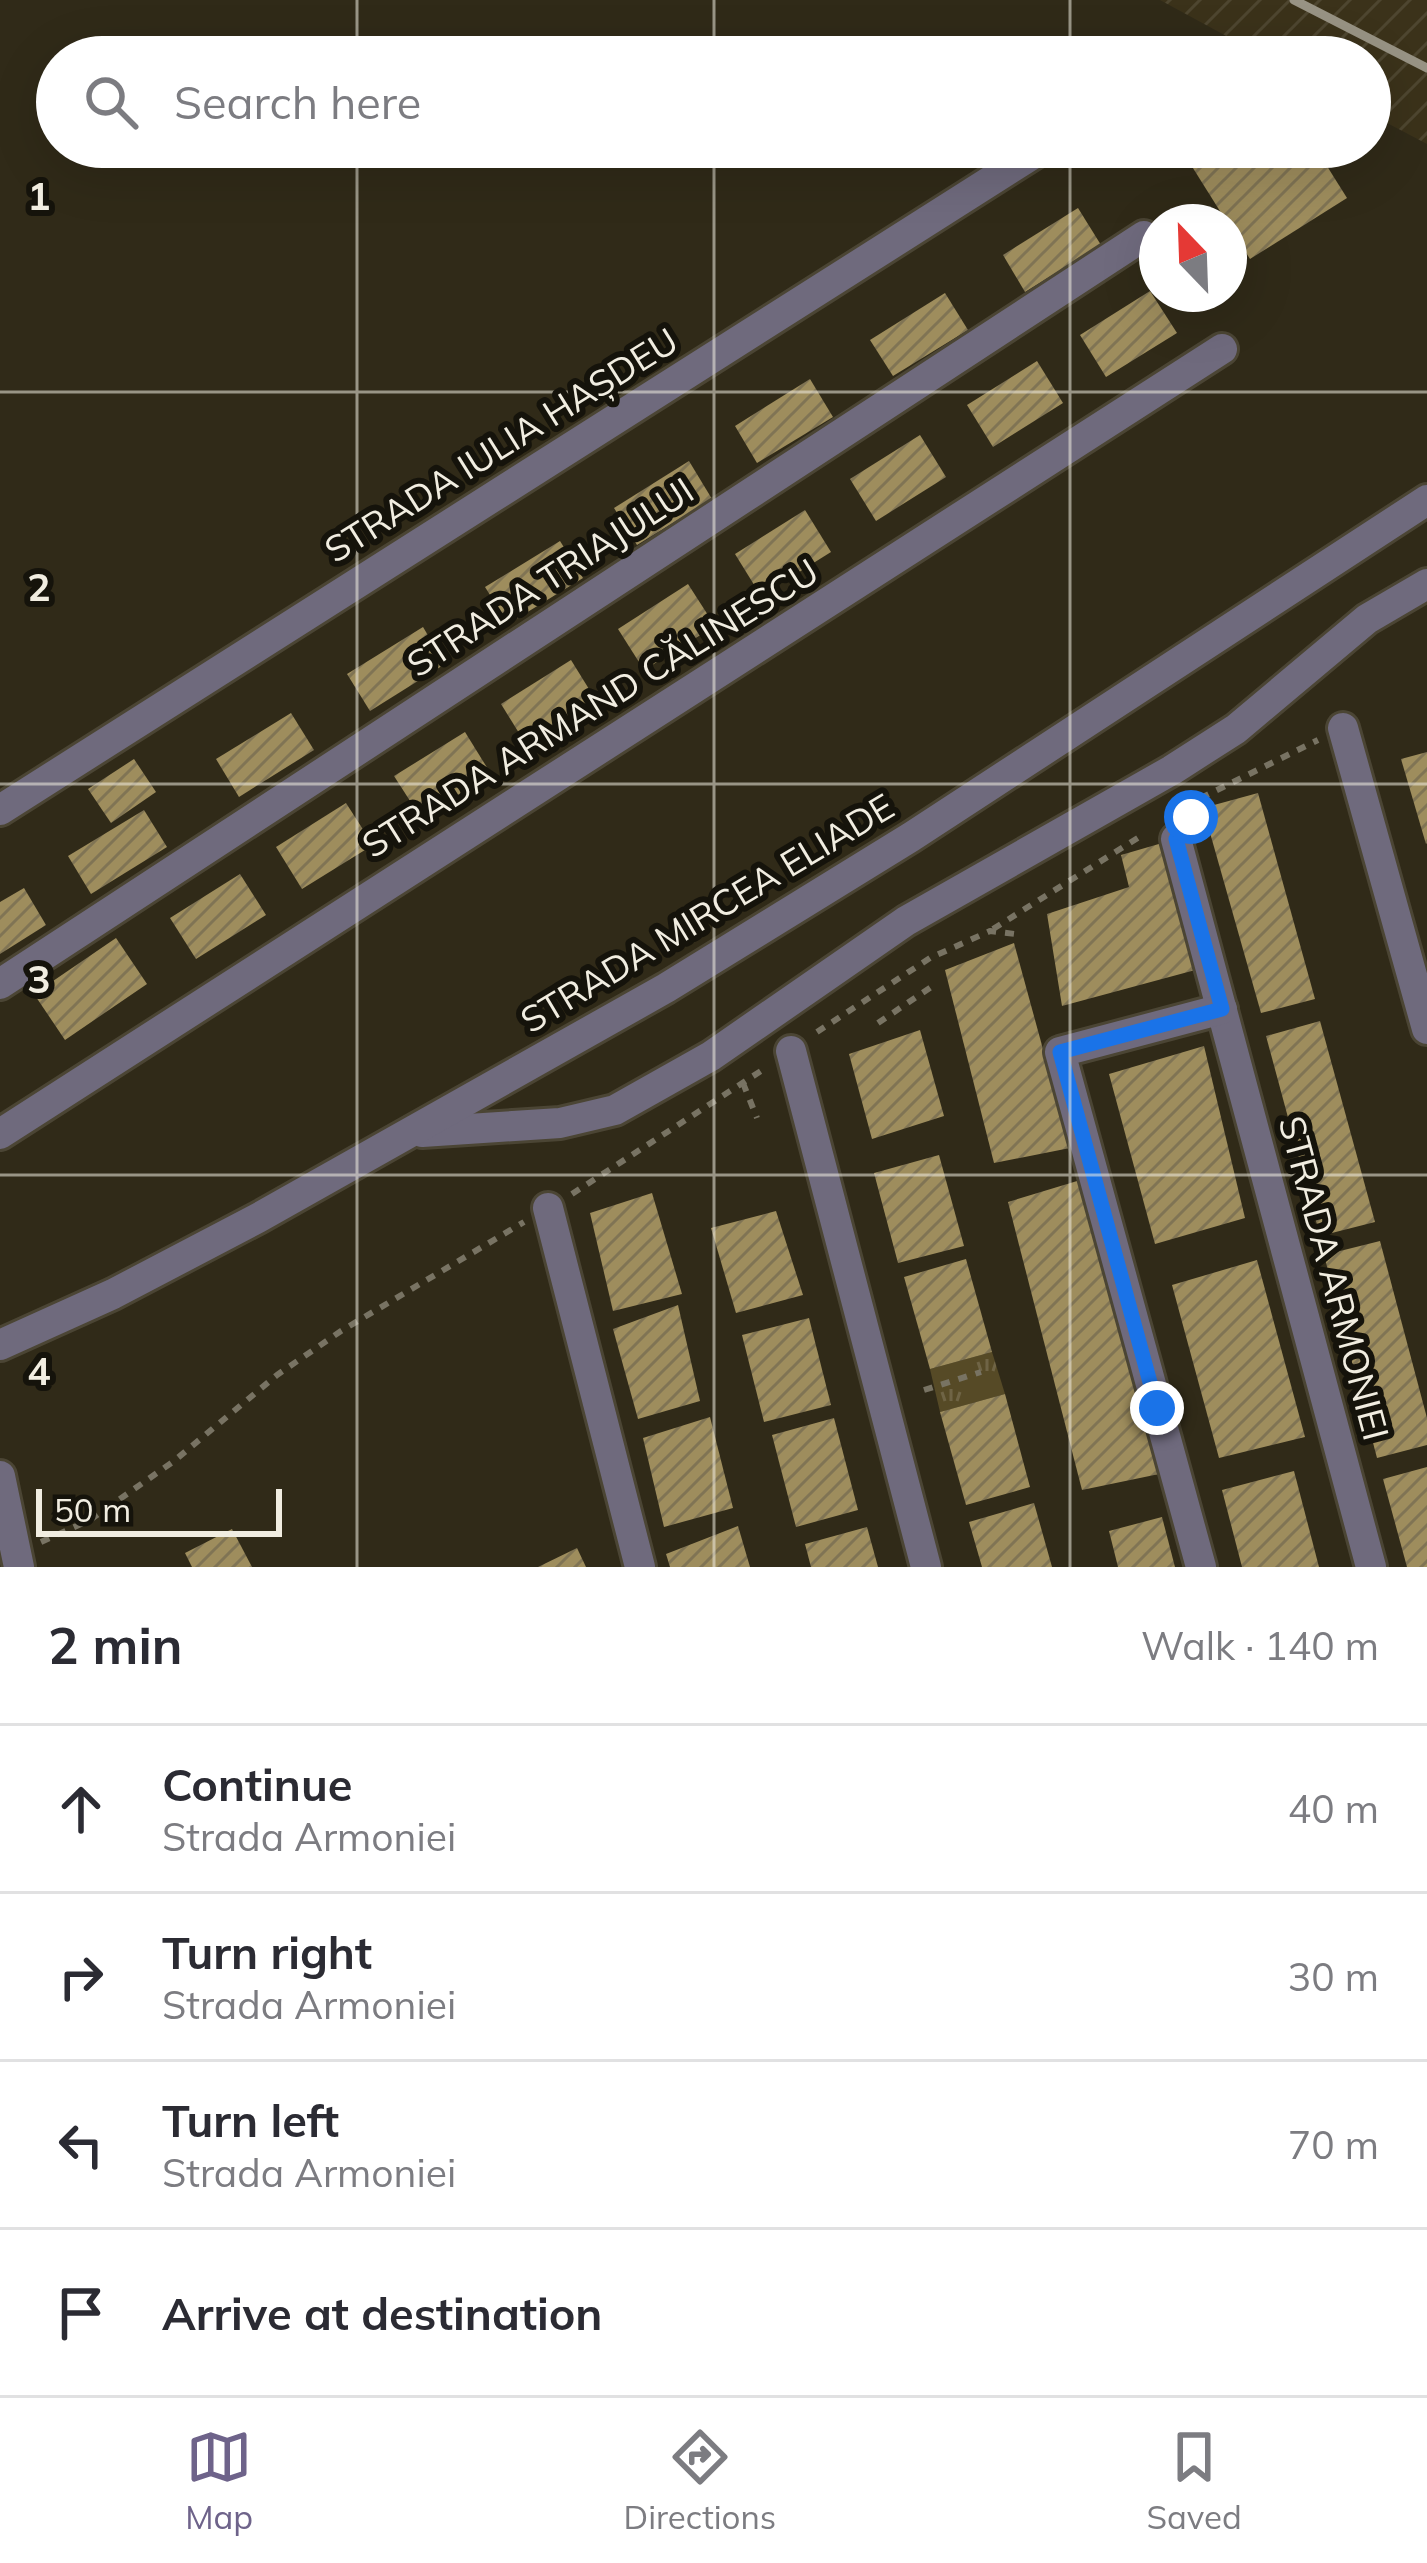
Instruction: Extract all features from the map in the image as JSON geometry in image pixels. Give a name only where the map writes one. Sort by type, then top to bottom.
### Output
[{"type":"street","name":"STRADA IULIA HAȘDEU","points":[[0,810],[1011,168]]},
{"type":"street","name":"STRADA TRIAJULUI","points":[[0,984],[1139,239]]},
{"type":"street","name":"STRADA ARMAND CĂLINESCU","points":[[0,1134],[1222,349]]},
{"type":"street","name":"STRADA MIRCEA ELIADE","points":[[0,1345],[113,1294],[666,988],[910,837],[1427,500]]},
{"type":"street","points":[[410,1132],[560,1123],[615,1110],[711,1056],[906,922],[1172,770],[1236,728],[1367,619],[1427,584]]},
{"type":"street","points":[[1343,728],[1427,1029]]},
{"type":"street","name":"STRADA ARMONIEI","points":[[1163,830],[1222,1009],[1371,1567]]},
{"type":"street","points":[[1201,1567],[1060,1052],[1222,1009]]},
{"type":"street","points":[[791,1051],[926,1567]]},
{"type":"street","points":[[548,1208],[640,1567]]},
{"type":"street","points":[[0,1476],[18,1560]]},
{"type":"path","points":[[1163,830],[1205,796],[1343,728]]},
{"type":"path","points":[[18,1560],[90,1520],[174,1461],[277,1376],[341,1331],[614,1169],[930,958],[990,931],[1163,830],[1205,796]]},
{"type":"path","points":[[990,931],[1016,934]]},
{"type":"path","points":[[878,1023],[937,983]]},
{"type":"path","points":[[743,1084],[757,1118]]},
{"type":"path","points":[[924,1390],[981,1372]]},
{"type":"shaded area","points":[[1160,0],[1427,0],[1427,144],[1391,125],[1391,36],[1226,36]]},
{"type":"green space","points":[[992,1352],[1005,1394],[940,1412],[930,1369]]},
{"type":"building","points":[[1193,168],[1328,168],[1347,198],[1250,259],[1247,204],[1216,204]]},
{"type":"building","points":[[1078,208],[1101,245],[1025,292],[1003,255]]},
{"type":"building","points":[[945,293],[968,330],[893,376],[870,340]]},
{"type":"building","points":[[1139,298],[1139,312],[1164,312],[1177,333],[1106,377],[1080,335]]},
{"type":"building","points":[[1037,361],[1063,403],[993,447],[967,405]]},
{"type":"building","points":[[810,379],[833,417],[757,463],[735,426]]},
{"type":"building","points":[[920,435],[946,477],[876,521],[850,479]]},
{"type":"building","points":[[689,461],[712,499],[637,545],[614,508]]},
{"type":"building","points":[[805,510],[831,552],[761,596],[735,554]]},
{"type":"building","points":[[560,541],[583,578],[508,624],[485,587]]},
{"type":"building","points":[[688,584],[715,626],[644,670],[618,629]]},
{"type":"building","points":[[423,627],[445,664],[370,711],[347,674]]},
{"type":"building","points":[[571,660],[597,702],[527,746],[501,704]]},
{"type":"building","points":[[291,713],[314,750],[239,797],[216,759]]},
{"type":"building","points":[[465,732],[491,774],[421,818],[394,776]]},
{"type":"building","points":[[1427,752],[1427,843],[1426,844],[1401,759]]},
{"type":"building","points":[[134,759],[156,792],[111,823],[88,789]]},
{"type":"building","points":[[1258,793],[1315,999],[1261,1013],[1203,808]]},
{"type":"building","points":[[346,803],[373,845],[302,889],[276,847]]},
{"type":"building","points":[[144,810],[167,847],[91,894],[68,856]]},
{"type":"building","points":[[1176,839],[1199,969],[1062,1006],[1047,914],[1129,887],[1121,855]]},
{"type":"building","points":[[240,874],[266,915],[196,959],[170,918]]},
{"type":"building","points":[[24,888],[46,925],[0,954],[0,902]]},
{"type":"building","points":[[116,938],[147,984],[65,1040],[34,994]]},
{"type":"building","points":[[1014,943],[1070,1148],[994,1163],[945,970]]},
{"type":"building","points":[[1320,1021],[1375,1222],[1320,1236],[1266,1036]]},
{"type":"building","points":[[920,1030],[944,1116],[872,1139],[849,1054]]},
{"type":"building","points":[[1204,1046],[1245,1218],[1155,1244],[1109,1074]]},
{"type":"building","points":[[939,1155],[964,1246],[898,1263],[874,1173]]},
{"type":"building","points":[[1087,1178],[1164,1473],[1082,1490],[1008,1202]]},
{"type":"building","points":[[652,1193],[682,1294],[613,1311],[590,1213]]},
{"type":"building","points":[[776,1211],[803,1295],[736,1313],[711,1228]]},
{"type":"building","points":[[1380,1241],[1427,1418],[1427,1445],[1377,1458],[1324,1255]]},
{"type":"building","points":[[966,1259],[992,1352],[930,1369],[904,1277]]},
{"type":"building","points":[[1257,1260],[1305,1437],[1219,1458],[1172,1285]]},
{"type":"building","points":[[678,1305],[700,1401],[638,1419],[613,1329]]},
{"type":"building","points":[[809,1318],[831,1405],[764,1422],[742,1335]]},
{"type":"building","points":[[1005,1394],[1030,1487],[966,1505],[940,1412]]},
{"type":"building","points":[[710,1417],[733,1508],[664,1527],[643,1438]]},
{"type":"building","points":[[834,1418],[858,1510],[796,1527],[772,1435]]},
{"type":"building","points":[[1427,1467],[1427,1567],[1407,1567],[1383,1479]]},
{"type":"building","points":[[1294,1471],[1319,1567],[1242,1567],[1222,1490]]},
{"type":"building","points":[[1034,1503],[1052,1567],[982,1567],[969,1522]]},
{"type":"building","points":[[1162,1517],[1175,1567],[1118,1567],[1109,1531]]},
{"type":"building","points":[[738,1526],[750,1567],[670,1567],[666,1554]]},
{"type":"building","points":[[867,1527],[878,1567],[811,1567],[805,1544]]},
{"type":"building","points":[[232,1529],[252,1567],[192,1567],[185,1553]]},
{"type":"building","points":[[577,1548],[586,1567],[538,1567]]},
{"type":"railway","points":[[1294,0],[1364,36]]},
{"type":"railway","points":[[1391,50],[1427,68]]},
{"type":"route","points":[[1157,1408],[1060,1052],[1222,1009],[1176,839],[1191,817]]}]
